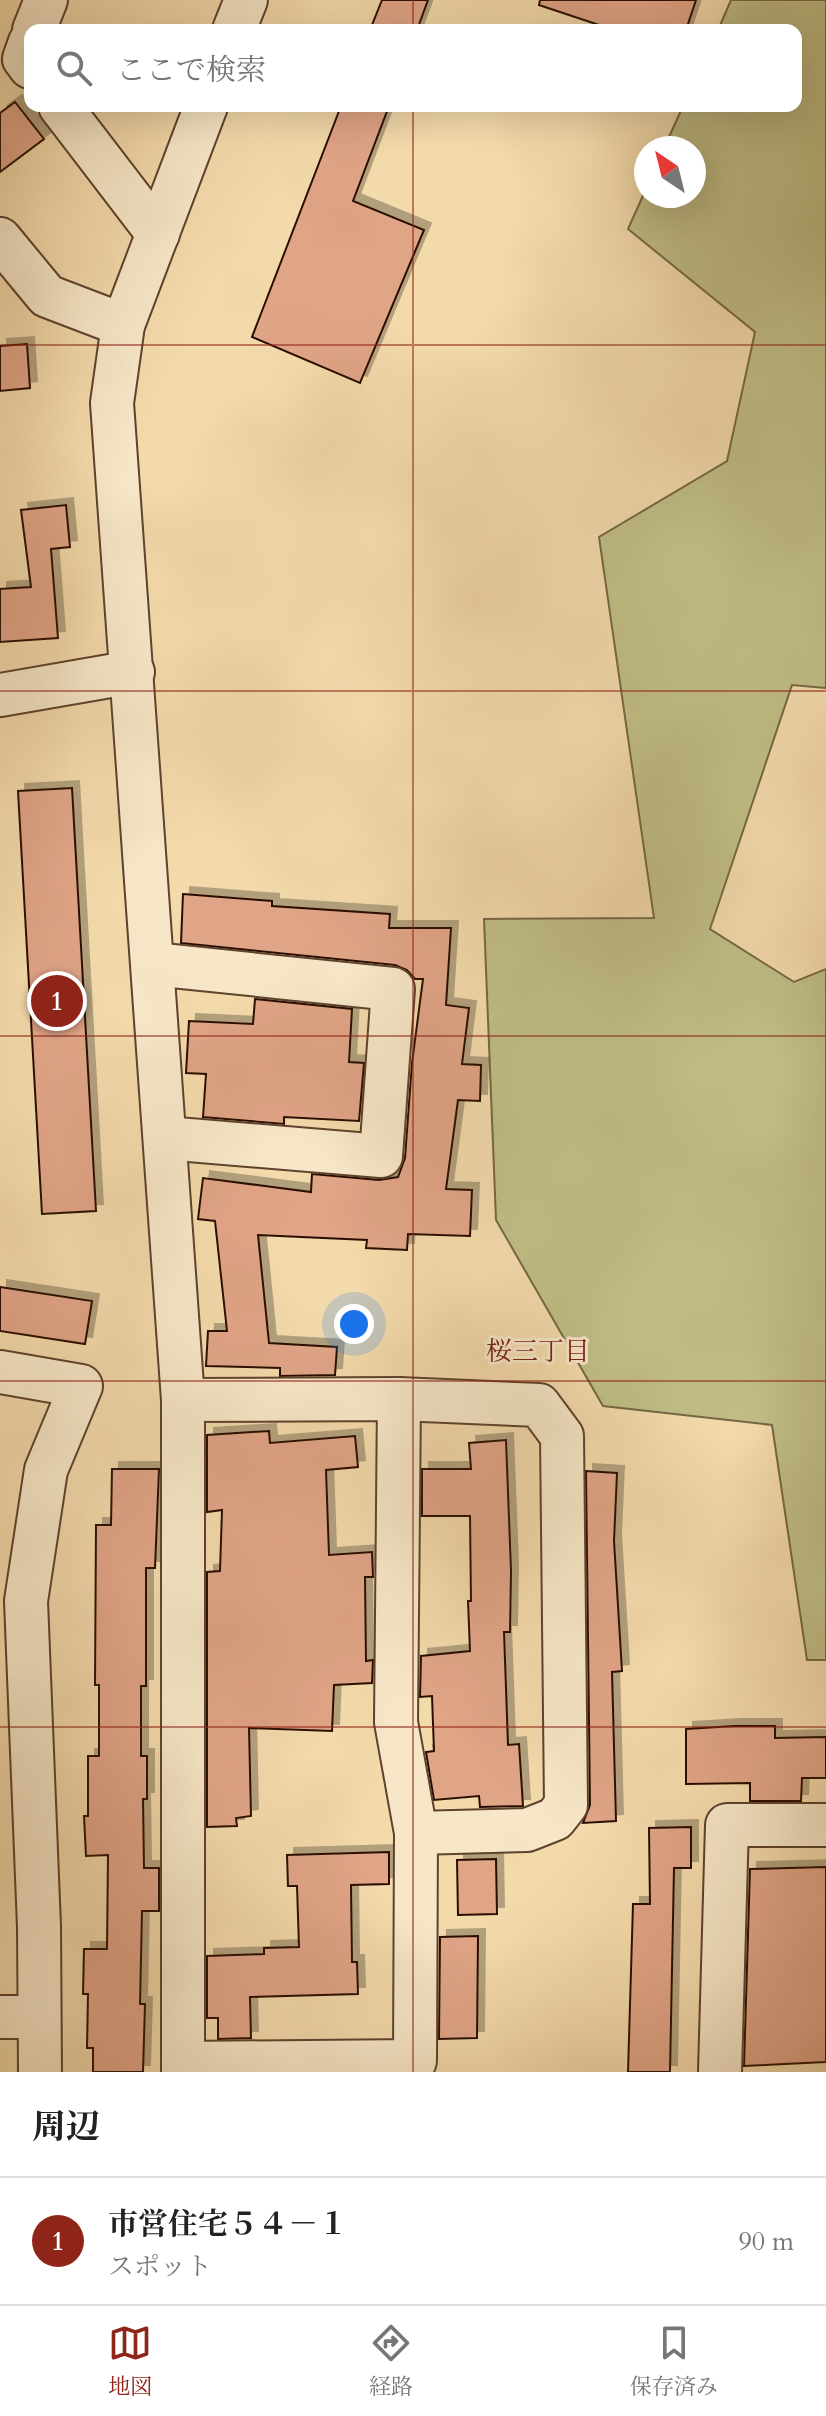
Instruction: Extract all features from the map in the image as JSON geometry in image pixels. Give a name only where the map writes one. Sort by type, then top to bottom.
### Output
[{"type":"street","points":[[36,24],[46,0]]},
{"type":"street","points":[[236,24],[246,0]]},
{"type":"street","points":[[65,112],[158,234]]},
{"type":"street","points":[[204,112],[123,325],[112,403],[183,1400],[183,2068],[417,2067],[416,1833],[396,1722],[399,1399]]},
{"type":"street","points":[[0,239],[47,296],[123,325]]},
{"type":"street","points":[[0,695],[133,672]]},
{"type":"street","points":[[153,964],[393,989],[381,1156],[165,1138]]},
{"type":"street","points":[[0,1372],[81,1386],[46,1470],[26,1601],[39,1927],[20,2017],[40,2072]]},
{"type":"street","points":[[183,1400],[399,1399],[539,1405],[562,1436],[566,1805],[555,1819],[527,1830],[416,1833]]},
{"type":"street","points":[[720,2072],[727,1825],[826,1825]]},
{"type":"shaded area","points":[[731,0],[826,0],[826,688],[792,685],[710,929],[794,982],[826,969],[826,1660],[807,1660],[772,1425],[603,1406],[496,1220],[484,919],[654,918],[599,537],[727,461],[755,332],[628,229],[637,208],[706,208],[706,136],[669,136],[680,112],[802,112],[802,24],[721,24]]},
{"type":"building","points":[[382,0],[428,0],[419,24],[372,24]]},
{"type":"building","points":[[540,0],[696,0],[688,24],[596,24],[539,5]]},
{"type":"building","points":[[15,102],[44,139],[0,172],[0,113]]},
{"type":"building","points":[[339,112],[387,112],[353,201],[424,230],[360,383],[252,337]]},
{"type":"building","points":[[27,344],[30,388],[0,391],[0,346]]},
{"type":"building","points":[[66,505],[70,547],[51,549],[58,638],[0,642],[0,589],[31,587],[21,510]]},
{"type":"building","points":[[72,788],[96,1211],[42,1214],[18,791]]},
{"type":"building","points":[[183,894],[272,901],[272,906],[390,914],[389,928],[451,928],[446,1005],[469,1008],[462,1064],[481,1065],[480,1101],[458,1100],[446,1189],[472,1190],[470,1236],[408,1234],[407,1250],[366,1248],[367,1240],[258,1235],[269,1343],[337,1347],[335,1375],[280,1376],[280,1368],[206,1366],[208,1331],[227,1331],[215,1221],[198,1219],[203,1178],[311,1192],[312,1174],[379,1180],[398,1177],[405,1158],[412,1063],[423,979],[415,979],[407,970],[395,965],[181,943]]},
{"type":"building","points":[[255,999],[352,1009],[349,1062],[364,1063],[359,1121],[284,1117],[284,1124],[203,1117],[206,1074],[186,1073],[189,1021],[253,1024]]},
{"type":"building","points":[[0,1287],[92,1301],[85,1344],[0,1331]]},
{"type":"building","points":[[269,1431],[270,1443],[355,1436],[358,1467],[326,1470],[329,1555],[372,1552],[373,1577],[365,1577],[366,1661],[373,1660],[372,1683],[334,1685],[332,1731],[249,1728],[251,1816],[236,1818],[237,1826],[207,1827],[207,1572],[220,1571],[222,1510],[207,1512],[207,1435]]},
{"type":"building","points":[[506,1440],[511,1571],[510,1632],[504,1632],[508,1745],[519,1744],[523,1806],[480,1807],[479,1796],[434,1800],[426,1752],[434,1751],[432,1696],[420,1697],[421,1656],[470,1651],[470,1516],[422,1516],[422,1469],[471,1469],[469,1443]]},
{"type":"building","points":[[112,1469],[159,1469],[155,1568],[146,1568],[146,1686],[141,1686],[141,1756],[147,1756],[147,1799],[143,1799],[144,1868],[159,1868],[159,1911],[142,1911],[140,2004],[145,2004],[143,2072],[93,2072],[93,2048],[87,2048],[88,1994],[83,1994],[84,1949],[107,1949],[108,1855],[86,1856],[84,1816],[88,1816],[88,1756],[99,1756],[99,1685],[95,1685],[96,1525],[111,1525]]},
{"type":"building","points":[[586,1471],[617,1473],[614,1541],[622,1671],[612,1672],[616,1821],[583,1823],[590,1805]]},
{"type":"building","points":[[775,1726],[775,1738],[826,1737],[826,1778],[802,1778],[801,1801],[750,1801],[750,1783],[686,1784],[686,1729]]},
{"type":"building","points":[[691,1827],[691,1868],[674,1868],[670,2072],[628,2072],[633,1904],[650,1904],[649,1828]]},
{"type":"building","points":[[389,1852],[389,1884],[351,1885],[352,1962],[357,1962],[358,1994],[250,1997],[251,2038],[218,2039],[218,2018],[207,2018],[207,1956],[264,1954],[264,1948],[299,1947],[297,1886],[288,1886],[287,1855]]},
{"type":"building","points":[[496,1859],[497,1914],[458,1915],[457,1860]]},
{"type":"building","points":[[826,1867],[826,2062],[744,2066],[750,1869]]},
{"type":"building","points":[[478,1936],[477,2038],[439,2039],[440,1937]]},
{"type":"place","name":"市営住宅５４－１","points":[[57,1001]]},
{"type":"district","name":"桜三丁目","points":[[538,1351]]}]
